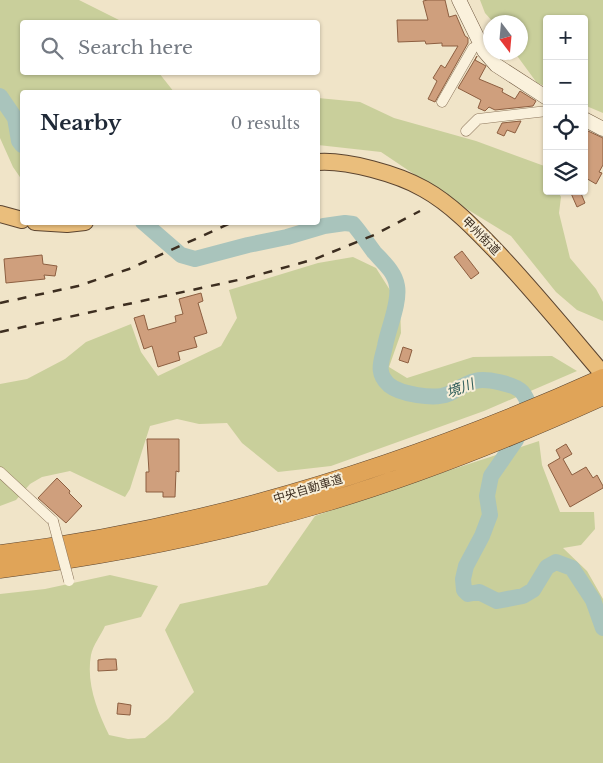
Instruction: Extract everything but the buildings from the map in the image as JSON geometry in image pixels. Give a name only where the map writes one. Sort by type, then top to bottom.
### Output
[{"type":"highway","name":"甲州街道","points":[[320,162],[377,170],[424,188],[447,205],[469,222],[517,273],[603,374]]},
{"type":"highway","points":[[0,214],[20,219]]},
{"type":"highway","name":"中央自動車道","points":[[0,554],[154,529],[240,509],[327,484],[473,433],[603,378]]},
{"type":"highway","name":"中央自動車道","points":[[0,569],[161,543],[219,531],[294,511],[378,486],[428,468],[489,445],[603,396]]},
{"type":"main road","points":[[459,0],[480,45],[496,65],[543,95]]},
{"type":"main road","points":[[588,121],[603,129]]},
{"type":"street","points":[[442,102],[473,48],[480,45]]},
{"type":"street","points":[[466,131],[478,119],[543,111]]},
{"type":"street","points":[[0,472],[53,521],[69,582]]},
{"type":"green space","points":[[0,0],[79,0],[119,20],[20,20],[20,75],[161,75],[172,90],[20,90],[20,177],[13,167],[0,138]]},
{"type":"green space","points":[[480,0],[603,0],[603,113],[588,107],[588,15],[543,15],[543,85],[537,83],[520,60],[528,60],[528,15],[487,15]]},
{"type":"green space","points":[[320,98],[360,102],[394,118],[476,141],[543,166],[543,195],[560,195],[561,197],[559,213],[570,258],[596,289],[603,302],[603,321],[577,310],[556,292],[511,236],[457,203],[381,152],[320,145]]},
{"type":"green space","points":[[353,257],[376,268],[400,306],[401,333],[389,367],[407,378],[473,357],[552,356],[577,371],[484,411],[331,466],[278,472],[242,443],[227,423],[199,424],[177,419],[150,426],[130,489],[125,497],[70,471],[42,477],[30,484],[16,500],[0,506],[0,384],[27,379],[65,359],[86,342],[131,324],[141,352],[158,376],[221,346],[237,318],[229,290],[318,263]]},
{"type":"green space","points":[[539,441],[542,465],[560,512],[594,512],[595,529],[581,545],[563,548],[587,571],[603,599],[603,763],[0,763],[0,594],[45,589],[110,575],[158,586],[141,617],[105,626],[92,651],[90,665],[91,686],[100,716],[109,735],[128,739],[145,738],[168,719],[194,692],[165,630],[180,604],[267,585],[315,516]]},
{"type":"waterway","name":"境川","points":[[0,96],[15,118],[20,142]]},
{"type":"waterway","name":"境川","points":[[146,225],[181,255],[195,259],[324,226],[345,223],[353,224],[374,252],[385,263],[396,281],[397,300],[381,362],[382,376],[389,385],[409,393],[442,396],[475,381],[493,381],[513,386],[523,393],[528,402],[516,440],[491,476],[487,496],[490,515],[482,536],[466,566],[463,579],[464,590],[468,594],[479,592],[497,601],[523,596],[533,590],[547,567],[556,562],[572,568],[593,600],[603,628]]},
{"type":"railway","points":[[0,332],[247,278],[315,259],[374,235],[420,211]]},
{"type":"railway","points":[[0,303],[78,286],[129,269],[226,225]]}]
